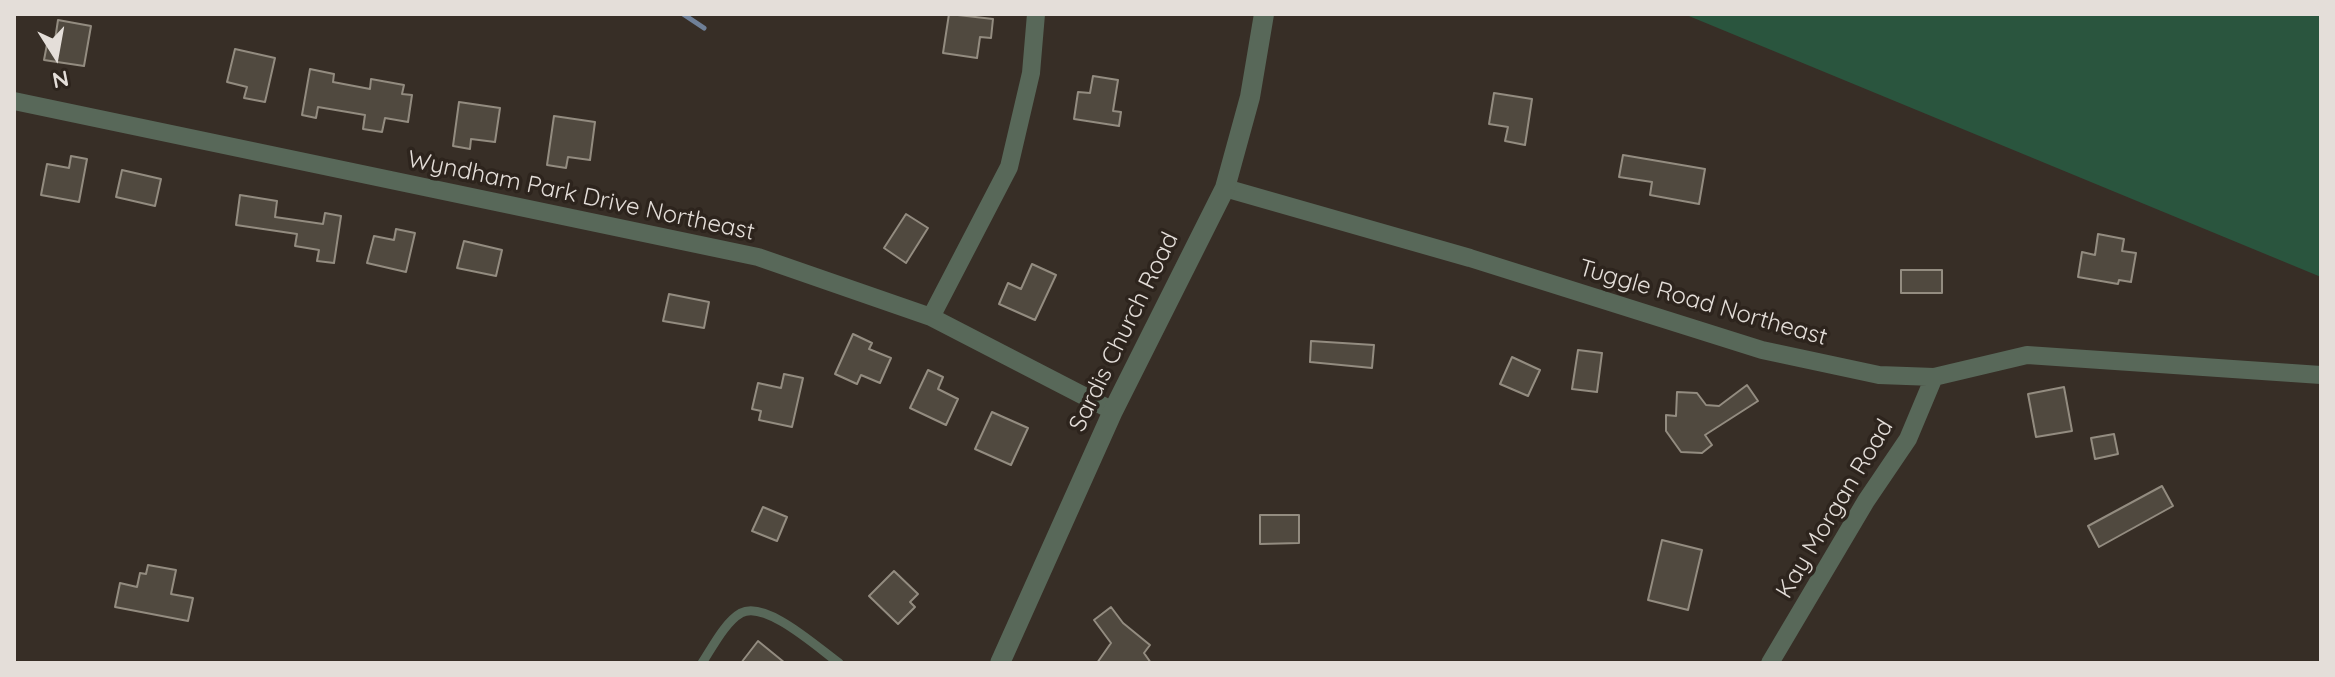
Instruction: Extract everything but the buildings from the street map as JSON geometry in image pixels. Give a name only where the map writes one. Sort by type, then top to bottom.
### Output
[{"type":"street","points":[[931,317],[1009,167],[1031,73],[1036,14]]},
{"type":"street","name":"Sardis Church Road","points":[[1000,663],[1113,411],[1225,188],[1250,97],[1264,14]]},
{"type":"street","name":"Wyndham Park Drive Northeast","points":[[14,101],[758,257],[931,317],[1113,411]]},
{"type":"street","name":"Tuggle Road Northeast","points":[[1225,188],[1470,258],[1762,350],[1879,375],[1934,377],[2027,355],[2321,375]]},
{"type":"street","name":"Kay Morgan Road","points":[[1770,663],[1866,501],[1908,439],[1934,377]]},
{"type":"lane","points":[[702,663],[733,619],[751,610],[771,614],[839,663]]},
{"type":"green space","points":[[1684,14],[2321,14],[2321,277]]},
{"type":"waterway","points":[[683,14],[704,28]]}]
